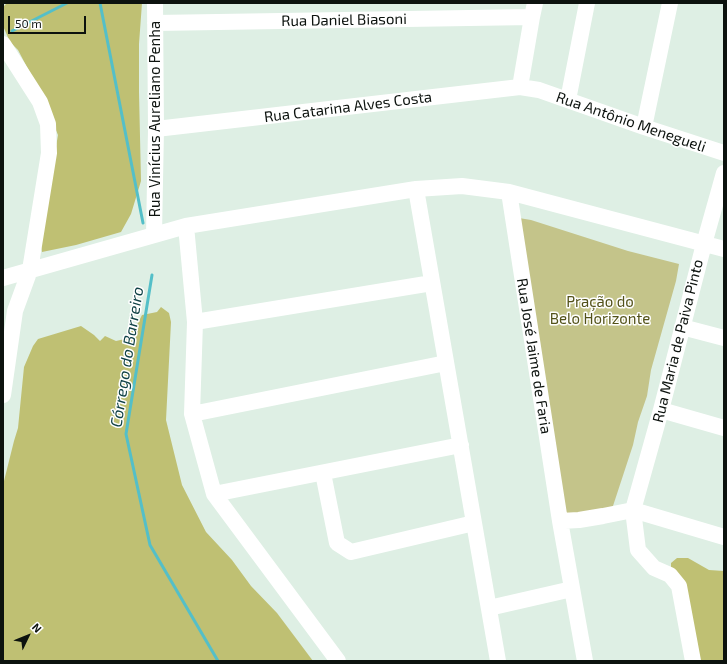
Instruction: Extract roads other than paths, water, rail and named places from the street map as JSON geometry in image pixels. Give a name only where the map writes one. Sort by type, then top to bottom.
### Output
[{"type":"street","name":"Rua Vinícius Aureliano Penha","points":[[154,235],[156,129],[155,3]]},
{"type":"street","points":[[568,100],[587,3]]},
{"type":"street","points":[[644,127],[670,3]]},
{"type":"street","name":"Rua Daniel Biasoni","points":[[155,23],[534,10]]},
{"type":"street","points":[[520,87],[534,10]]},
{"type":"street","points":[[3,44],[40,102],[48,124],[49,153],[30,270],[15,311],[4,390]]},
{"type":"street","name":"Rua Catarina Alves Costa","points":[[156,129],[520,87],[539,90]]},
{"type":"street","name":"Rua Antônio Menegueli","points":[[539,90],[724,153]]},
{"type":"street","name":"Rua Maria de Paiva Pinto","points":[[633,510],[724,173]]},
{"type":"street","points":[[3,278],[186,226],[416,189],[462,186],[509,192],[724,249]]},
{"type":"street","points":[[416,189],[498,661]]},
{"type":"street","name":"Rua José Jaime de Faria","points":[[509,192],[560,521],[585,661]]},
{"type":"street","points":[[186,226],[195,322],[192,414],[214,494],[338,661]]},
{"type":"street","points":[[195,322],[432,283]]},
{"type":"street","points":[[682,327],[724,338]]},
{"type":"street","points":[[192,414],[446,363]]},
{"type":"street","points":[[661,410],[724,428]]},
{"type":"street","points":[[214,494],[461,446]]},
{"type":"street","points":[[323,473],[337,543],[351,552],[474,523]]},
{"type":"street","points":[[633,510],[638,550],[654,568],[670,575],[679,586],[693,661]]},
{"type":"street","points":[[560,521],[579,520],[633,510],[724,537]]},
{"type":"street","points":[[489,608],[572,589]]},
{"type":"waterway","points":[[12,31],[67,3]]},
{"type":"waterway","name":"Córrego do Barreiro","points":[[100,3],[143,223]]},
{"type":"waterway","name":"Córrego do Barreiro","points":[[152,275],[126,434],[150,545],[218,661]]},
{"type":"park label","name":"Pração do Belo Horizonte","points":[[600,310]]}]
